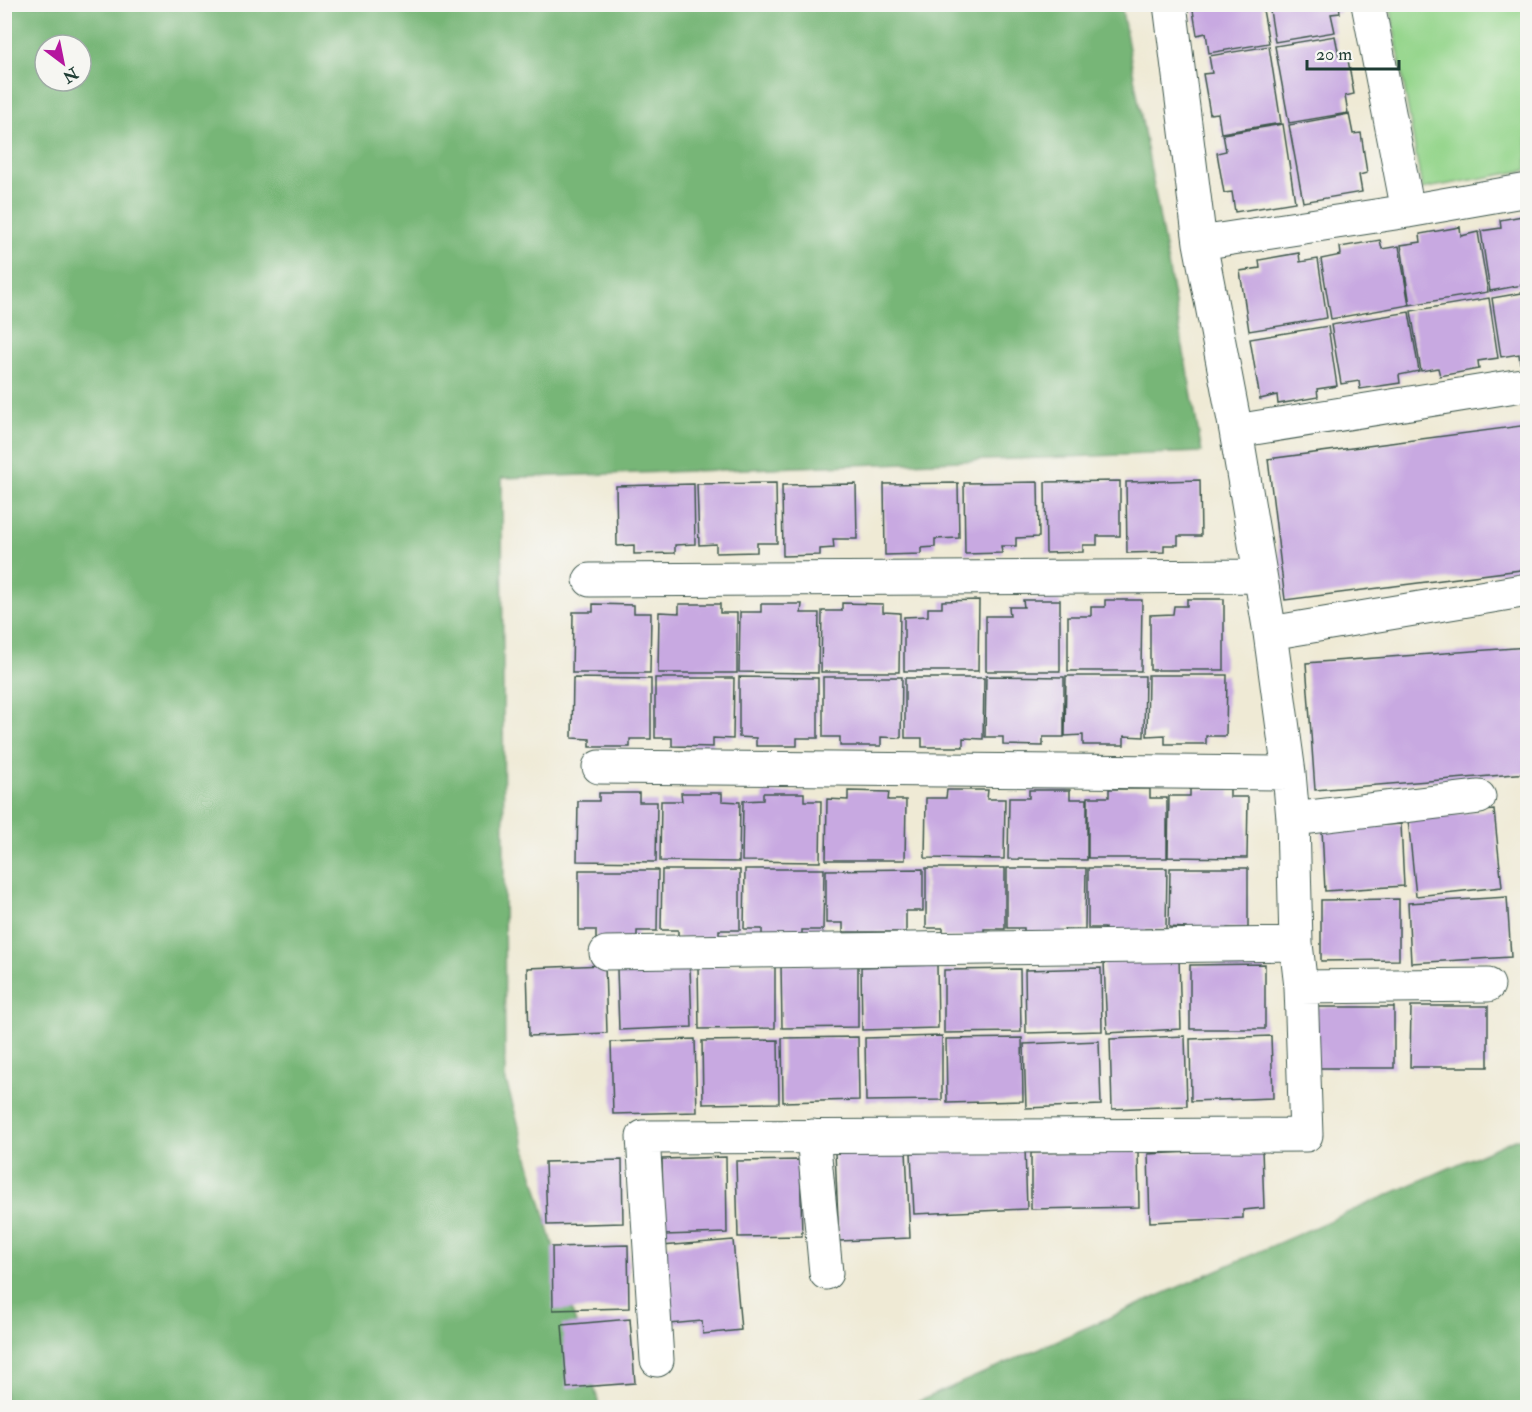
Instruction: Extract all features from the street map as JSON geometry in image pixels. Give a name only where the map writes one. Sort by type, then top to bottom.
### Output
[{"type":"street","points":[[657,1360],[643,1137],[1306,1135],[1301,987],[1296,944],[1293,819],[1289,772],[1270,633],[1236,431],[1200,243],[1170,4]]},
{"type":"street","points":[[1368,4],[1408,211]]},
{"type":"street","points":[[1200,243],[1527,190]]},
{"type":"street","points":[[1236,431],[1527,384]]},
{"type":"street","points":[[590,580],[1260,576]]},
{"type":"street","points":[[1270,633],[1527,590]]},
{"type":"street","points":[[599,767],[1289,772]]},
{"type":"street","points":[[1293,819],[1479,797]]},
{"type":"street","points":[[606,953],[1296,944]]},
{"type":"street","points":[[1301,987],[1488,984]]},
{"type":"street","points":[[813,1136],[826,1273]]},
{"type":"green space","points":[[5,5],[1121,5],[1202,452],[502,478],[505,1078],[600,1407],[5,1408]]},
{"type":"green space","points":[[1390,5],[1527,5],[1527,170],[1422,189]]},
{"type":"green space","points":[[1515,1139],[1528,1139],[1527,1407],[906,1407]]},
{"type":"building","points":[[1192,4],[1262,4],[1269,43],[1209,53],[1206,33],[1197,35]]},
{"type":"building","points":[[1269,4],[1339,4],[1340,13],[1331,14],[1335,32],[1275,42]]},
{"type":"building","points":[[1335,36],[1339,56],[1347,54],[1354,94],[1345,96],[1348,113],[1289,123],[1275,46]]},
{"type":"building","points":[[1269,46],[1281,123],[1221,133],[1218,113],[1210,114],[1203,74],[1212,73],[1209,56]]},
{"type":"building","points":[[1349,114],[1353,134],[1361,133],[1367,173],[1359,175],[1362,192],[1303,202],[1289,125]]},
{"type":"building","points":[[1283,124],[1295,202],[1235,212],[1232,192],[1224,193],[1217,153],[1226,151],[1223,134]]},
{"type":"building","points":[[1528,215],[1528,284],[1490,291],[1481,231],[1501,228],[1500,220]]},
{"type":"building","points":[[1460,227],[1461,236],[1478,232],[1488,292],[1410,305],[1401,245],[1421,242],[1420,234]]},
{"type":"building","points":[[1380,240],[1382,249],[1399,246],[1409,305],[1331,319],[1321,259],[1341,255],[1340,247]]},
{"type":"building","points":[[1299,253],[1300,262],[1318,259],[1327,318],[1249,331],[1240,271],[1260,268],[1259,260]]},
{"type":"building","points":[[1528,292],[1528,361],[1520,363],[1519,354],[1501,357],[1492,298]]},
{"type":"building","points":[[1489,298],[1498,358],[1478,361],[1479,369],[1440,376],[1438,368],[1421,371],[1411,311]]},
{"type":"building","points":[[1409,312],[1419,371],[1399,375],[1400,383],[1360,389],[1359,381],[1341,384],[1331,325]]},
{"type":"building","points":[[1328,326],[1337,386],[1317,389],[1318,397],[1278,404],[1277,395],[1260,399],[1250,339]]},
{"type":"building","points":[[1528,425],[1528,569],[1285,600],[1268,459]]},
{"type":"building","points":[[1200,480],[1201,536],[1178,536],[1178,545],[1164,545],[1164,552],[1127,553],[1126,482]]},
{"type":"building","points":[[1120,481],[1120,536],[1097,536],[1097,545],[1083,545],[1083,552],[1046,553],[1045,482]]},
{"type":"building","points":[[1038,482],[1039,537],[1016,538],[1016,546],[1001,546],[1002,553],[965,554],[964,483]]},
{"type":"building","points":[[776,483],[777,543],[757,543],[757,552],[716,553],[716,544],[699,545],[697,484]]},
{"type":"building","points":[[958,483],[959,538],[935,539],[935,547],[921,548],[921,554],[885,555],[884,484]]},
{"type":"building","points":[[694,484],[695,544],[675,545],[675,553],[634,554],[634,545],[617,546],[616,486]]},
{"type":"building","points":[[856,484],[857,539],[833,539],[834,548],[820,549],[820,555],[783,556],[782,485]]},
{"type":"building","points":[[1187,599],[1224,599],[1224,670],[1150,670],[1150,615],[1173,614],[1174,606],[1187,606]]},
{"type":"building","points":[[979,600],[978,671],[904,671],[904,617],[928,616],[928,608],[942,608],[942,601]]},
{"type":"building","points":[[1023,600],[1060,600],[1060,671],[986,671],[986,616],[1010,616],[1009,607],[1024,607]]},
{"type":"building","points":[[1105,600],[1142,600],[1141,671],[1068,671],[1068,616],[1091,616],[1091,607],[1105,607]]},
{"type":"building","points":[[842,603],[883,604],[883,612],[900,613],[899,672],[821,672],[822,611],[842,611]]},
{"type":"building","points":[[593,604],[634,605],[634,613],[651,613],[650,673],[572,673],[573,612],[593,612]]},
{"type":"building","points":[[679,604],[720,604],[720,613],[737,613],[737,673],[658,673],[659,612],[679,613]]},
{"type":"building","points":[[761,604],[802,604],[801,613],[819,613],[818,673],[739,672],[740,612],[761,612]]},
{"type":"building","points":[[1528,647],[1528,773],[1315,790],[1306,663]]},
{"type":"building","points":[[1148,675],[1227,675],[1226,736],[1206,736],[1206,744],[1165,744],[1165,735],[1147,736]]},
{"type":"building","points":[[986,676],[1064,677],[1064,737],[1043,737],[1043,746],[1003,745],[1003,737],[985,737]]},
{"type":"building","points":[[1066,676],[1145,676],[1144,737],[1124,736],[1124,745],[1083,745],[1083,735],[1065,736]]},
{"type":"building","points":[[739,677],[818,678],[818,738],[797,738],[797,746],[756,746],[756,738],[739,737]]},
{"type":"building","points":[[823,677],[902,677],[901,738],[881,737],[881,746],[840,746],[840,737],[823,737]]},
{"type":"building","points":[[573,678],[651,679],[651,739],[630,739],[630,747],[590,747],[590,739],[572,738]]},
{"type":"building","points":[[655,678],[734,678],[733,739],[713,738],[713,747],[672,746],[672,738],[655,738]]},
{"type":"building","points":[[905,678],[984,678],[983,739],[963,738],[963,747],[922,747],[922,738],[905,738]]},
{"type":"building","points":[[1109,789],[1150,789],[1150,798],[1167,798],[1167,858],[1088,858],[1088,797],[1109,797]]},
{"type":"building","points":[[1190,789],[1230,789],[1230,797],[1248,797],[1247,858],[1168,857],[1169,796],[1190,796]]},
{"type":"building","points":[[947,790],[988,790],[987,799],[1005,799],[1004,859],[925,858],[926,798],[946,798]]},
{"type":"building","points":[[1029,790],[1070,790],[1070,799],[1087,799],[1087,860],[1008,859],[1009,798],[1029,798]]},
{"type":"building","points":[[848,791],[889,792],[888,800],[906,800],[905,860],[826,860],[827,799],[848,800]]},
{"type":"building","points":[[599,793],[639,793],[639,802],[657,802],[656,862],[577,861],[578,801],[599,801]]},
{"type":"building","points":[[681,793],[722,793],[722,801],[740,802],[739,862],[660,861],[661,801],[682,801]]},
{"type":"building","points":[[763,793],[804,793],[804,801],[821,801],[820,862],[742,861],[743,801],[763,800]]},
{"type":"building","points":[[1494,810],[1502,887],[1416,896],[1408,819]]},
{"type":"building","points":[[1401,824],[1404,886],[1325,891],[1322,829]]},
{"type":"building","points":[[926,868],[1005,868],[1005,929],[984,929],[984,937],[943,937],[943,928],[926,928]]},
{"type":"building","points":[[1007,868],[1086,868],[1085,929],[1064,929],[1065,937],[1024,937],[1024,928],[1007,928]]},
{"type":"building","points":[[1088,868],[1167,868],[1166,929],[1145,929],[1146,937],[1105,937],[1105,928],[1088,928]]},
{"type":"building","points":[[1170,868],[1248,868],[1248,928],[1227,928],[1227,937],[1186,936],[1186,928],[1169,927]]},
{"type":"building","points":[[745,869],[824,869],[823,930],[802,930],[802,938],[762,938],[762,929],[744,929]]},
{"type":"building","points":[[923,869],[923,911],[906,911],[906,932],[843,932],[843,923],[826,923],[826,870]]},
{"type":"building","points":[[579,870],[658,870],[657,931],[637,931],[637,939],[596,939],[596,930],[579,930]]},
{"type":"building","points":[[662,870],[740,870],[740,930],[719,930],[719,938],[678,938],[678,930],[661,930]]},
{"type":"building","points":[[1507,897],[1511,957],[1411,963],[1408,903]]},
{"type":"building","points":[[1399,899],[1399,960],[1321,961],[1321,900]]},
{"type":"building","points":[[1179,959],[1181,1029],[1107,1033],[1104,962]]},
{"type":"building","points":[[858,963],[858,1027],[782,1028],[781,965]]},
{"type":"building","points":[[1265,964],[1265,1029],[1190,1029],[1190,965]]},
{"type":"building","points":[[605,965],[607,1033],[529,1036],[527,968]]},
{"type":"building","points":[[775,965],[775,1028],[699,1029],[698,966]]},
{"type":"building","points":[[937,965],[938,1028],[862,1030],[861,967]]},
{"type":"building","points":[[690,967],[692,1027],[619,1030],[617,969]]},
{"type":"building","points":[[1101,968],[1102,1031],[1026,1033],[1025,970]]},
{"type":"building","points":[[1020,969],[1021,1032],[944,1033],[944,970]]},
{"type":"building","points":[[1411,1006],[1488,1006],[1488,1067],[1410,1067]]},
{"type":"building","points":[[1316,1007],[1394,1007],[1394,1068],[1316,1068]]},
{"type":"building","points":[[942,1036],[942,1100],[866,1101],[865,1038]]},
{"type":"building","points":[[1185,1036],[1187,1106],[1112,1109],[1110,1039]]},
{"type":"building","points":[[1271,1036],[1273,1098],[1191,1101],[1190,1039]]},
{"type":"building","points":[[858,1037],[859,1100],[783,1102],[782,1038]]},
{"type":"building","points":[[1022,1038],[1023,1101],[947,1103],[946,1039]]},
{"type":"building","points":[[695,1039],[697,1112],[613,1114],[611,1042]]},
{"type":"building","points":[[778,1040],[779,1103],[703,1104],[702,1041]]},
{"type":"building","points":[[1099,1041],[1101,1105],[1026,1108],[1024,1044]]},
{"type":"building","points":[[1025,1148],[1027,1209],[914,1214],[911,1153]]},
{"type":"building","points":[[1262,1149],[1264,1208],[1243,1210],[1243,1218],[1150,1222],[1148,1154]]},
{"type":"building","points":[[906,1150],[910,1238],[839,1241],[835,1153]]},
{"type":"building","points":[[1138,1151],[1139,1207],[1031,1209],[1031,1153]]},
{"type":"building","points":[[726,1157],[727,1233],[664,1235],[662,1159]]},
{"type":"building","points":[[622,1160],[623,1223],[547,1225],[545,1162]]},
{"type":"building","points":[[800,1160],[802,1236],[738,1237],[736,1161]]},
{"type":"building","points":[[733,1240],[741,1330],[703,1334],[702,1321],[669,1324],[662,1246]]},
{"type":"building","points":[[628,1245],[629,1308],[553,1310],[552,1247]]},
{"type":"building","points":[[630,1319],[635,1383],[567,1388],[562,1325]]}]
